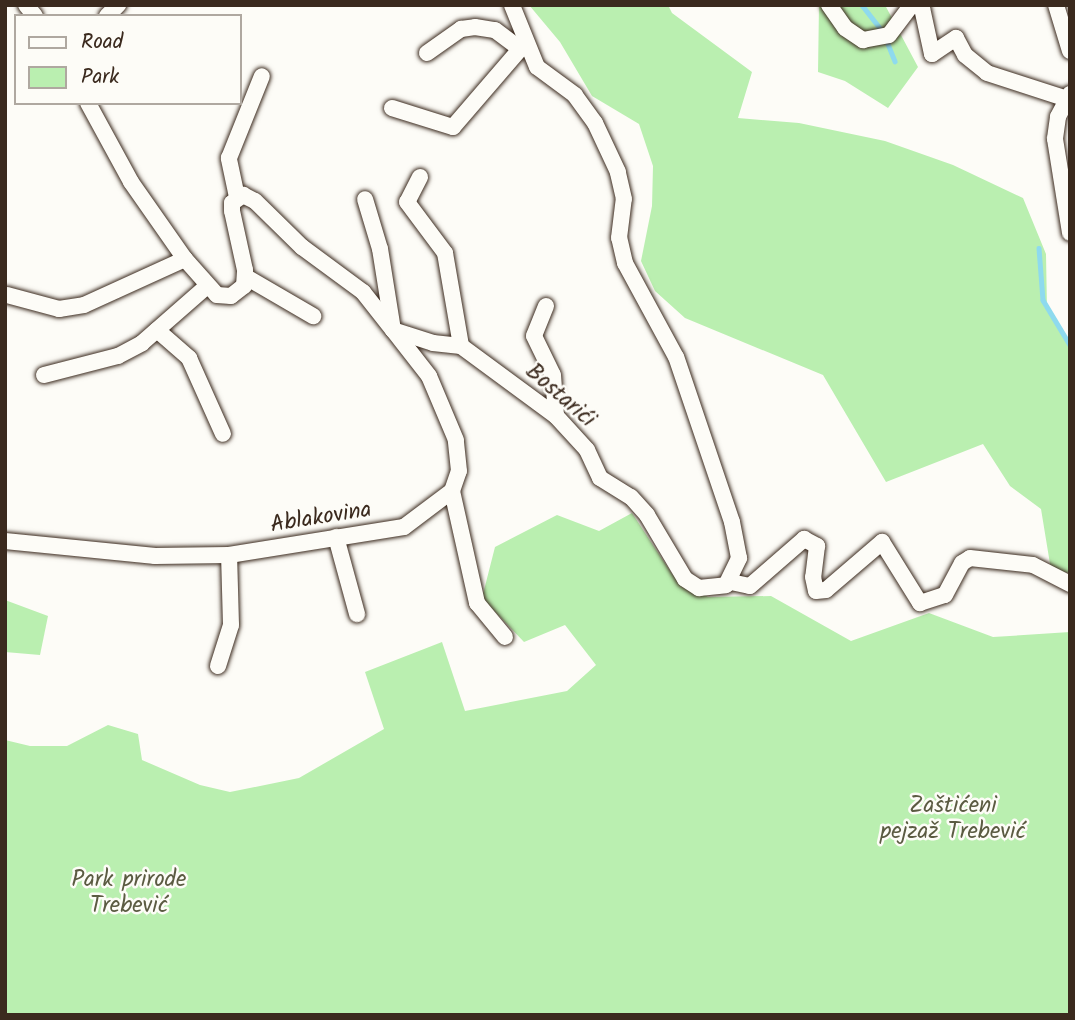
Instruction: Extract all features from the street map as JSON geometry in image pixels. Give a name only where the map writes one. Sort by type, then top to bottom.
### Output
[{"type":"street","points":[[512,5],[523,45],[537,67],[575,95],[595,123],[618,172],[624,199],[619,238],[625,263],[660,321],[713,454],[739,550],[731,582]]},
{"type":"street","points":[[829,5],[854,35],[863,40],[885,37],[914,5],[922,8],[932,54],[956,38],[965,55],[987,73],[1068,97],[1058,117],[1055,139],[1070,233]]},
{"type":"street","points":[[1056,5],[1070,51]]},
{"type":"street","points":[[426,53],[461,29],[475,27],[495,30],[523,45]]},
{"type":"street","points":[[392,108],[453,127],[523,45]]},
{"type":"street","points":[[89,105],[131,182],[185,259],[206,287],[217,295],[231,296],[241,291],[246,277],[232,212],[237,197],[229,158],[262,76]]},
{"type":"street","points":[[420,177],[407,202],[445,253],[461,346]]},
{"type":"street","points":[[237,197],[255,201],[302,247],[363,292],[429,376],[456,440],[459,471],[452,491],[477,603],[505,638]]},
{"type":"street","points":[[365,199],[380,249],[393,330]]},
{"type":"street","points":[[7,295],[59,309],[84,305],[185,259]]},
{"type":"street","points":[[246,277],[313,316]]},
{"type":"street","points":[[44,375],[118,356],[157,330],[206,287]]},
{"type":"street","points":[[546,306],[534,336],[553,375],[556,416]]},
{"type":"street","points":[[157,330],[189,358],[223,434]]},
{"type":"street","name":"Bostarići","points":[[393,330],[433,343],[461,346],[556,416],[587,450],[600,478],[631,497],[647,514],[685,579],[699,588],[712,589],[731,582],[750,586],[800,540],[809,539],[818,552],[813,585],[821,592],[867,553],[886,544],[912,597],[920,603],[944,595],[962,563],[970,558],[1033,565],[1070,584]]},
{"type":"street","name":"Ablakovina","points":[[5,541],[155,556],[229,555],[404,527],[452,491]]},
{"type":"street","points":[[336,537],[358,614]]},
{"type":"street","points":[[218,666],[231,625],[229,555]]},
{"type":"green space","points":[[529,5],[668,5],[672,13],[752,72],[738,118],[799,123],[885,141],[953,165],[1023,198],[1046,254],[1047,309],[1070,345],[1070,573],[1051,570],[1041,509],[1010,486],[983,444],[886,482],[823,375],[685,318],[655,291],[641,261],[652,206],[653,166],[639,124],[592,96],[560,42]]},
{"type":"green space","points":[[819,5],[885,5],[918,67],[888,108],[845,81],[818,72]]},
{"type":"green space","points":[[632,513],[672,574],[708,597],[771,596],[851,641],[929,613],[993,637],[1070,632],[1070,1015],[5,1015],[5,740],[30,746],[67,746],[108,725],[138,734],[142,760],[200,785],[230,792],[299,778],[384,729],[365,672],[442,642],[465,711],[567,691],[596,665],[565,625],[524,642],[482,598],[495,547],[557,515],[599,531]]},
{"type":"green space","points":[[5,600],[48,616],[40,655],[5,652]]},
{"type":"waterway","points":[[862,5],[882,31]]},
{"type":"waterway","points":[[886,39],[895,61]]},
{"type":"waterway","points":[[1039,248],[1043,300],[1070,345]]},
{"type":"park label","name":"Zaštićeni pejzaž Trebević","points":[[953,819]]},
{"type":"park label","name":"Park prirode Trebević","points":[[129,893]]}]
